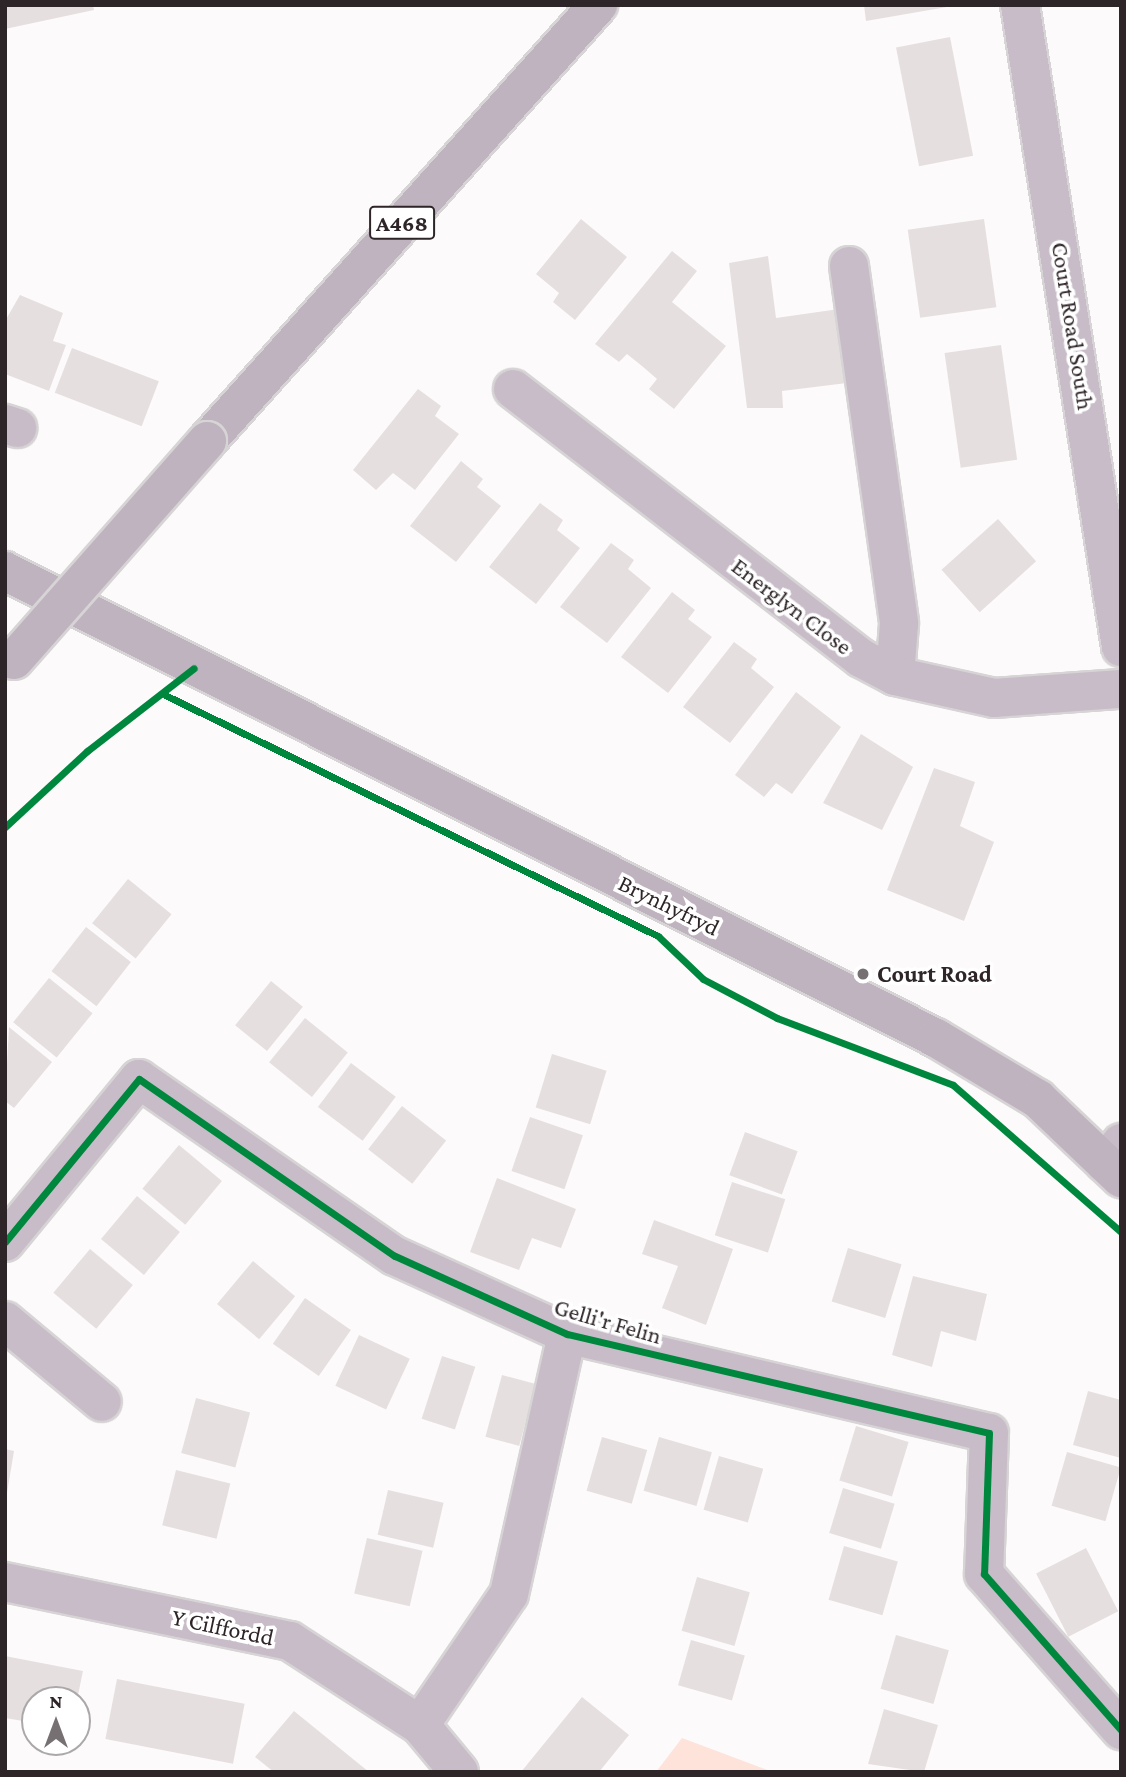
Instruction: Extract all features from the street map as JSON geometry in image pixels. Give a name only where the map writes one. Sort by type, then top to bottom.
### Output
[{"type":"main road","name":"A468","points":[[10,665],[207,440],[598,5]]},
{"type":"main road","name":"Brynhyfryd","points":[[5,571],[936,1038],[1038,1099],[1115,1161]]},
{"type":"street","name":"Court Road South","points":[[1020,5],[1111,516],[1121,648]]},
{"type":"street","points":[[849,267],[899,624],[895,676]]},
{"type":"street","name":"Energlyn Close","points":[[513,389],[861,658],[895,676],[994,698],[1121,689]]},
{"type":"street","name":"Gelli'r Felin","points":[[5,1242],[139,1079],[395,1256],[567,1334],[989,1433],[984,1574],[1121,1730]]},
{"type":"street","points":[[5,1321],[102,1402]]},
{"type":"street","points":[[420,1725],[509,1594],[567,1334]]},
{"type":"street","name":"Y Cilffordd","points":[[5,1582],[290,1641],[420,1725],[459,1772]]},
{"type":"shaded area","points":[[682,1738],[773,1772],[656,1772]]},
{"type":"building","points":[[5,5],[93,5],[94,10],[5,29]]},
{"type":"building","points":[[864,5],[947,5],[947,7],[866,21]]},
{"type":"building","points":[[950,37],[973,156],[919,166],[896,47]]},
{"type":"building","points":[[581,219],[627,257],[575,320],[553,302],[559,293],[536,274]]},
{"type":"building","points":[[984,219],[996,307],[920,318],[908,230]]},
{"type":"building","points":[[672,251],[697,271],[672,302],[726,346],[674,409],[649,389],[657,379],[642,366],[627,354],[619,362],[595,344]]},
{"type":"building","points":[[768,256],[776,318],[846,308],[855,382],[782,391],[783,408],[747,408],[729,263]]},
{"type":"building","points":[[20,295],[63,313],[53,341],[66,345],[49,391],[5,374],[5,321]]},
{"type":"building","points":[[1001,345],[1017,460],[961,468],[945,353]]},
{"type":"building","points":[[72,348],[159,381],[142,426],[55,393]]},
{"type":"building","points":[[418,389],[441,406],[435,416],[459,434],[415,490],[393,473],[376,490],[353,470]]},
{"type":"building","points":[[461,461],[483,479],[477,487],[501,506],[456,562],[410,526]]},
{"type":"building","points":[[540,503],[563,520],[557,530],[580,548],[536,604],[489,567]]},
{"type":"building","points":[[998,519],[1036,561],[980,612],[942,570]]},
{"type":"building","points":[[611,543],[634,560],[628,569],[651,588],[607,643],[560,607]]},
{"type":"building","points":[[672,592],[695,610],[688,619],[712,637],[668,693],[621,657]]},
{"type":"building","points":[[734,642],[757,659],[751,668],[774,687],[730,743],[683,707]]},
{"type":"building","points":[[796,692],[841,727],[792,794],[776,783],[764,797],[735,775]]},
{"type":"building","points":[[861,734],[913,767],[882,830],[823,803]]},
{"type":"building","points":[[934,768],[975,782],[960,826],[994,842],[964,921],[887,890]]},
{"type":"building","points":[[128,879],[172,914],[136,959],[92,923]]},
{"type":"building","points":[[86,927],[131,962],[96,1006],[52,971]]},
{"type":"building","points":[[49,978],[93,1013],[57,1058],[13,1022]]},
{"type":"building","points":[[271,981],[303,1007],[267,1051],[235,1025]]},
{"type":"building","points":[[305,1018],[348,1053],[312,1097],[269,1062]]},
{"type":"building","points":[[9,1027],[52,1062],[14,1108],[5,1101]]},
{"type":"building","points":[[552,1054],[607,1071],[590,1124],[536,1108]]},
{"type":"building","points":[[351,1063],[396,1097],[363,1141],[318,1107]]},
{"type":"building","points":[[402,1106],[446,1140],[412,1184],[368,1149]]},
{"type":"building","points":[[530,1117],[583,1135],[564,1189],[511,1171]]},
{"type":"building","points":[[745,1132],[798,1151],[782,1194],[729,1175]]},
{"type":"building","points":[[179,1145],[222,1181],[185,1225],[142,1189]]},
{"type":"building","points":[[497,1178],[576,1209],[561,1248],[532,1238],[519,1270],[470,1252]]},
{"type":"building","points":[[732,1182],[785,1199],[768,1253],[715,1235]]},
{"type":"building","points":[[137,1196],[180,1232],[144,1275],[101,1239]]},
{"type":"building","points":[[654,1220],[733,1249],[706,1325],[662,1308],[678,1266],[642,1254]]},
{"type":"building","points":[[848,1248],[902,1264],[885,1318],[832,1302]]},
{"type":"building","points":[[90,1249],[133,1285],[96,1329],[53,1293]]},
{"type":"building","points":[[253,1261],[295,1296],[259,1339],[217,1304]]},
{"type":"building","points":[[913,1276],[987,1294],[976,1341],[941,1331],[932,1367],[892,1355]]},
{"type":"building","points":[[305,1298],[351,1330],[319,1376],[273,1344]]},
{"type":"building","points":[[359,1335],[410,1359],[386,1409],[335,1386]]},
{"type":"building","points":[[442,1356],[475,1367],[455,1430],[422,1419]]},
{"type":"building","points":[[502,1375],[536,1384],[519,1446],[485,1437]]},
{"type":"building","points":[[1088,1391],[1121,1400],[1121,1458],[1073,1445]]},
{"type":"building","points":[[196,1398],[250,1412],[235,1468],[181,1453]]},
{"type":"building","points":[[856,1426],[909,1442],[892,1497],[839,1481]]},
{"type":"building","points":[[602,1437],[647,1450],[632,1504],[587,1491]]},
{"type":"building","points":[[659,1437],[712,1452],[696,1506],[644,1491]]},
{"type":"building","points":[[5,1449],[14,1451],[7,1493],[5,1492]]},
{"type":"building","points":[[1067,1452],[1121,1467],[1105,1521],[1052,1506]]},
{"type":"building","points":[[719,1456],[763,1469],[748,1523],[704,1510]]},
{"type":"building","points":[[176,1470],[230,1484],[217,1539],[162,1525]]},
{"type":"building","points":[[843,1488],[895,1504],[881,1549],[829,1533]]},
{"type":"building","points":[[388,1490],[444,1503],[433,1548],[378,1535]]},
{"type":"building","points":[[367,1538],[423,1551],[410,1606],[354,1594]]},
{"type":"building","points":[[844,1546],[898,1561],[882,1615],[829,1600]]},
{"type":"building","points":[[1086,1548],[1118,1611],[1068,1637],[1036,1573]]},
{"type":"building","points":[[697,1577],[750,1592],[734,1646],[682,1631]]},
{"type":"building","points":[[896,1635],[949,1650],[933,1704],[881,1689]]},
{"type":"building","points":[[691,1640],[745,1655],[732,1701],[678,1685]]},
{"type":"building","points":[[5,1656],[83,1671],[80,1686],[21,1686],[21,1721],[5,1718]]},
{"type":"building","points":[[117,1679],[245,1704],[233,1764],[105,1739]]},
{"type":"building","points":[[582,1697],[629,1735],[599,1772],[521,1772]]},
{"type":"building","points":[[884,1709],[938,1725],[924,1772],[868,1764]]},
{"type":"building","points":[[294,1711],[369,1772],[274,1772],[255,1757]]},
{"type":"cycle path","points":[[5,827],[87,751],[194,668]]},
{"type":"cycle path","points":[[165,695],[658,936],[703,979],[777,1018],[953,1085],[1121,1232]]},
{"type":"cycle path","points":[[5,1242],[139,1079],[395,1256],[567,1334],[989,1433],[984,1574],[1121,1730]]},
{"type":"place","name":"Court Road","points":[[863,974]]}]
